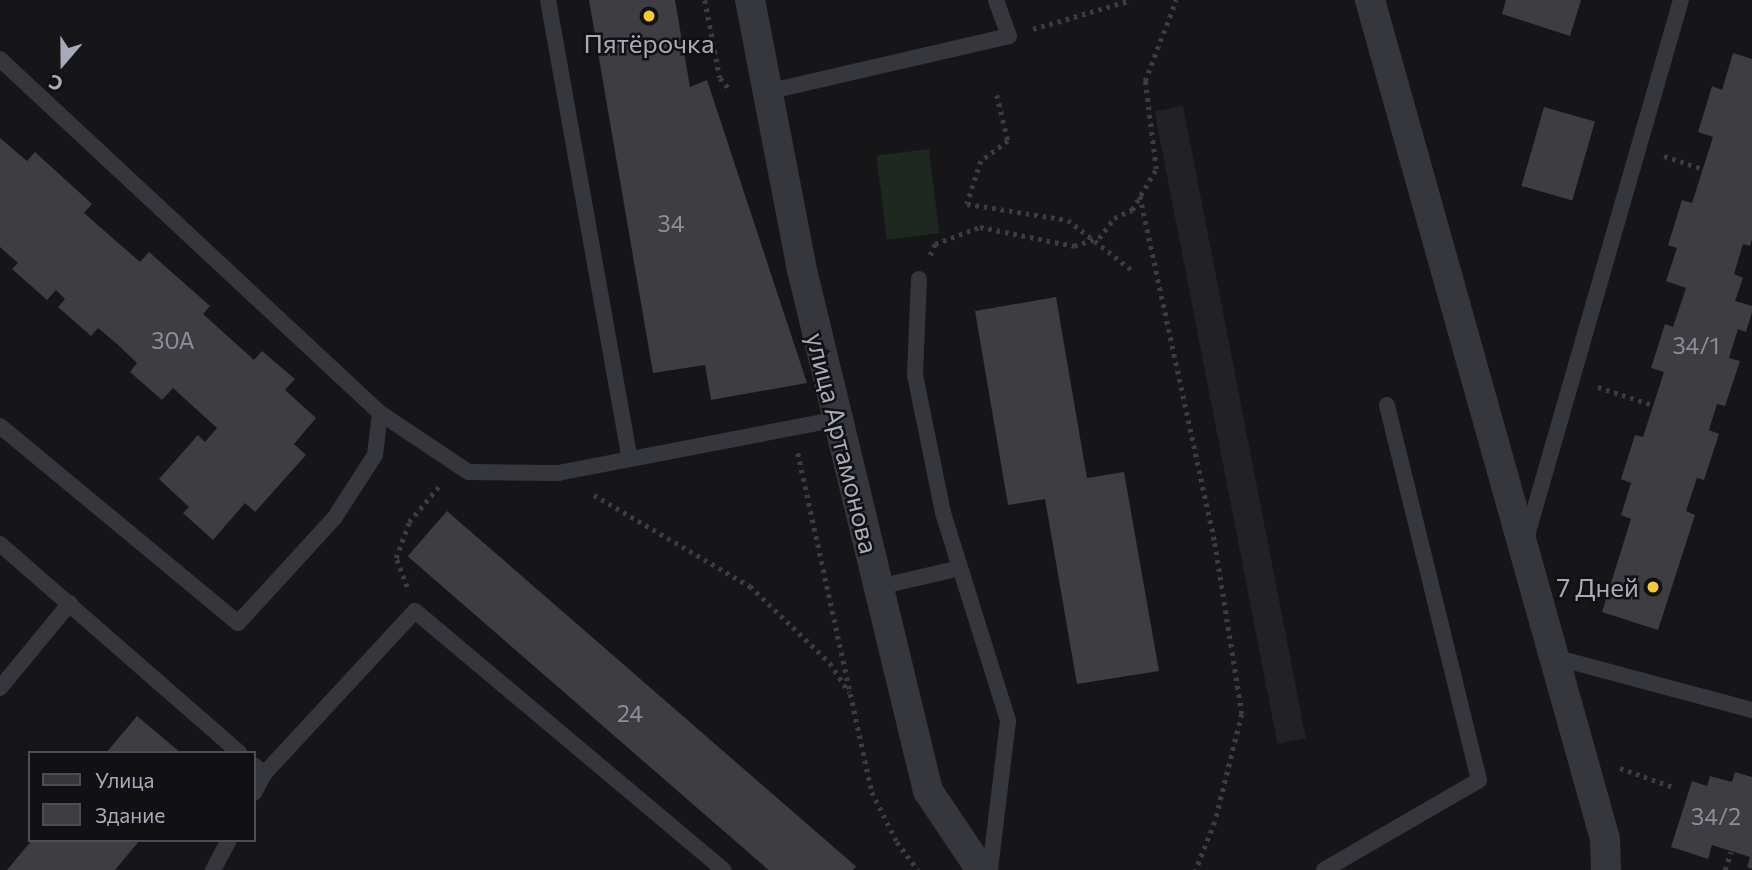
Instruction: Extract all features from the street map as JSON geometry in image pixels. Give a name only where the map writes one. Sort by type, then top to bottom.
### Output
[{"type":"street","name":"улица Артамонова","points":[[750,0],[771,91],[801,266],[928,791],[981,870]]},
{"type":"street","points":[[1370,0],[1605,839],[1606,870]]},
{"type":"lane","points":[[548,0],[629,459]]},
{"type":"lane","points":[[771,91],[1009,36],[996,0]]},
{"type":"lane","points":[[1524,548],[1681,0]]},
{"type":"lane","points":[[0,60],[380,413],[468,472],[558,473],[838,419]]},
{"type":"lane","points":[[919,279],[915,375],[943,513],[1008,721],[990,870]]},
{"type":"lane","points":[[1324,870],[1479,780],[1387,405]]},
{"type":"lane","points":[[0,426],[238,623],[335,517],[375,455],[380,413]]},
{"type":"lane","points":[[0,544],[238,751]]},
{"type":"lane","points":[[878,587],[960,569]]},
{"type":"lane","points":[[0,688],[70,603]]},
{"type":"lane","points":[[259,770],[415,611],[724,870]]},
{"type":"lane","points":[[1555,657],[1752,710]]},
{"type":"lane","points":[[213,870],[228,842]]},
{"type":"path","points":[[1009,36],[1131,0]]},
{"type":"path","points":[[919,279],[935,244],[980,227],[1074,246],[1093,240],[1114,218],[1132,210],[1156,169],[1145,81],[1176,0]]},
{"type":"path","points":[[997,96],[1008,141],[981,161],[967,204],[1068,220],[1133,271]]},
{"type":"path","points":[[1639,148],[1703,169]]},
{"type":"path","points":[[1140,196],[1215,543],[1242,714],[1215,822],[1196,870]]},
{"type":"path","points":[[1573,379],[1653,405]]},
{"type":"path","points":[[792,428],[872,792],[897,842],[918,870]]},
{"type":"path","points":[[415,611],[396,558],[409,522],[457,464]]},
{"type":"path","points":[[558,473],[750,586],[830,663],[851,696]]},
{"type":"path","points":[[1611,765],[1675,788]]},
{"type":"path","points":[[1725,870],[1731,852]]},
{"type":"shaded area","points":[[1183,106],[1306,738],[1277,744],[1155,112]]},
{"type":"shaded area","points":[[929,149],[939,233],[887,240],[876,155]]},
{"type":"building","points":[[589,0],[675,0],[690,87],[707,80],[807,383],[711,400],[705,365],[653,373]]},
{"type":"building","points":[[1506,0],[1581,0],[1570,36],[1502,14]]},
{"type":"building","points":[[1733,53],[1752,59],[1752,239],[1750,246],[1743,244],[1734,274],[1743,278],[1735,301],[1752,306],[1752,312],[1746,332],[1738,329],[1729,358],[1740,361],[1725,406],[1717,404],[1709,430],[1719,434],[1704,480],[1697,478],[1686,511],[1695,515],[1658,630],[1602,612],[1631,519],[1621,515],[1631,483],[1621,479],[1635,435],[1643,437],[1664,372],[1651,368],[1665,324],[1673,327],[1686,288],[1666,281],[1677,248],[1668,245],[1682,200],[1692,203],[1713,137],[1698,132],[1712,86],[1722,90]]},
{"type":"building","points":[[1544,107],[1595,122],[1572,200],[1521,186]]},
{"type":"building","points":[[0,138],[27,161],[35,152],[92,204],[84,213],[140,262],[149,252],[210,306],[203,314],[254,360],[262,351],[295,379],[285,390],[316,418],[294,444],[306,455],[255,512],[245,503],[213,540],[183,513],[189,507],[159,479],[198,435],[205,442],[217,428],[173,388],[162,400],[130,372],[137,363],[117,344],[98,328],[91,336],[58,307],[65,299],[56,290],[47,300],[12,269],[18,263],[0,247]]},
{"type":"building","points":[[1056,297],[1087,478],[1124,472],[1159,671],[1077,684],[1045,499],[1008,505],[975,311]]},
{"type":"building","points":[[447,511],[856,867],[853,870],[769,870],[408,556]]},
{"type":"building","points":[[137,716],[179,751],[108,751]]},
{"type":"building","points":[[1735,772],[1752,777],[1752,869],[1747,867],[1750,857],[1712,845],[1708,859],[1671,847],[1692,781],[1707,786],[1710,776],[1732,782]]},
{"type":"building","points":[[30,842],[138,842],[115,870],[7,870]]},
{"type":"place","name":"Пятёрочка","points":[[649,16]]},
{"type":"place","name":"7 Дней","points":[[1653,587]]}]
